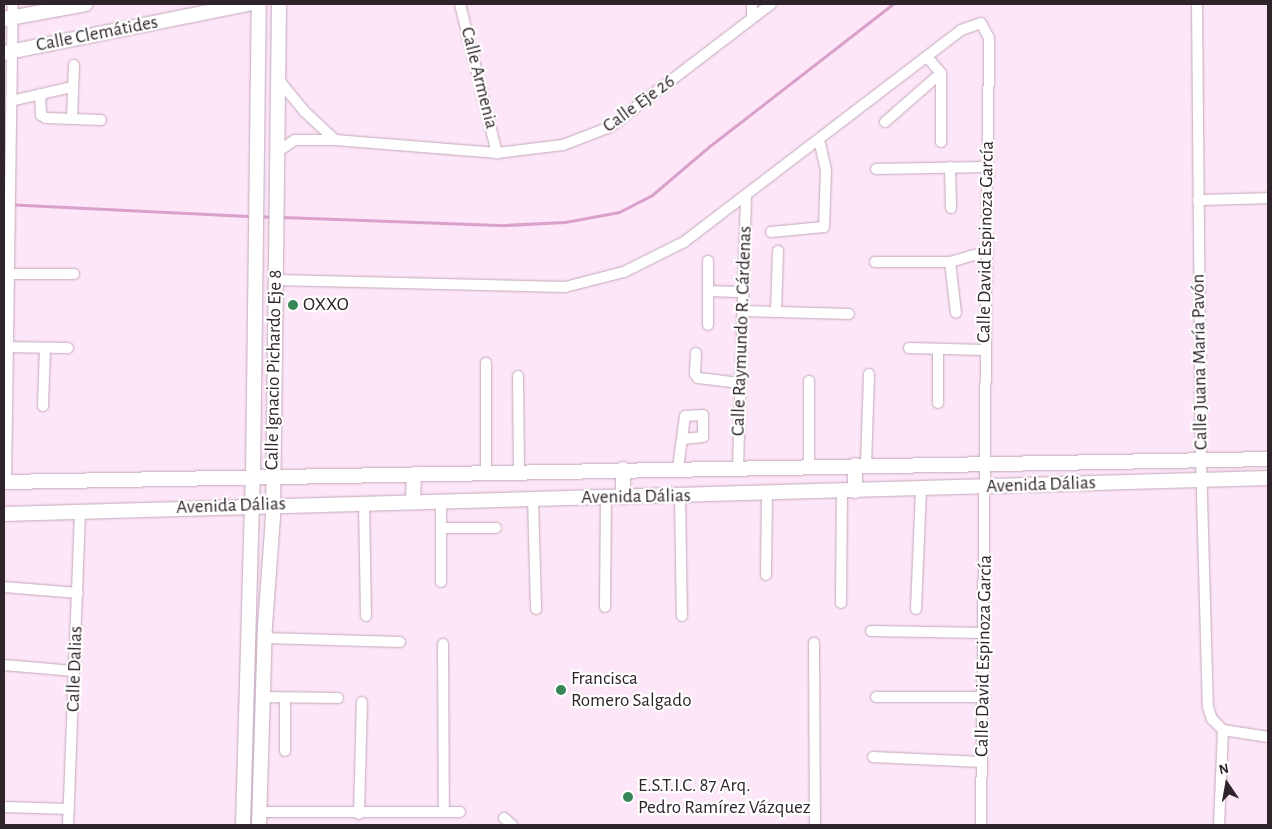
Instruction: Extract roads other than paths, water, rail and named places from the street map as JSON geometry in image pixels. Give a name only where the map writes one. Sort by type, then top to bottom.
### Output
[{"type":"main road","name":"Calle Clemátides","points":[[10,13],[86,4]]},
{"type":"main road","name":"Calle Clemátides","points":[[8,52],[248,4]]},
{"type":"main road","name":"Calle Ignacio Pichardo Eje 8","points":[[243,825],[250,506],[253,476],[259,4]]},
{"type":"main road","name":"Calle Ignacio Pichardo Eje 8","points":[[259,819],[265,638],[273,505],[273,358],[279,4]]},
{"type":"main road","points":[[254,358],[273,358]]},
{"type":"main road","name":"Avenida Dálias","points":[[5,482],[623,469],[1268,459]]},
{"type":"main road","points":[[848,491],[861,465]]},
{"type":"main road","points":[[623,469],[623,497]]},
{"type":"main road","points":[[413,502],[414,474]]},
{"type":"main road","name":"Avenida Dálias","points":[[4,514],[1268,478]]},
{"type":"street","name":"Calle Armenia","points":[[460,4],[497,153]]},
{"type":"street","points":[[752,4],[752,18]]},
{"type":"street","name":"Calle Eje 26","points":[[277,152],[295,140],[335,140],[497,153],[544,149],[596,134],[771,4]]},
{"type":"street","name":"Calle Juana María Pavón","points":[[1197,4],[1201,460],[1208,707],[1212,719],[1222,730]]},
{"type":"street","points":[[5,482],[5,347],[11,101],[8,52],[10,13]]},
{"type":"street","name":"Calle David Espinoza García","points":[[927,57],[961,30],[980,23],[989,38],[986,166],[986,487],[981,825]]},
{"type":"street","points":[[275,280],[565,287],[595,281],[655,259],[684,242],[927,57],[940,73],[941,142]]},
{"type":"street","points":[[72,119],[74,65]]},
{"type":"street","points":[[885,122],[940,73]]},
{"type":"street","points":[[278,78],[305,112],[335,140]]},
{"type":"street","points":[[11,101],[72,87]]},
{"type":"street","points":[[40,94],[41,115],[101,120]]},
{"type":"street","points":[[772,232],[824,227],[826,170],[819,140]]},
{"type":"street","points":[[876,169],[986,166]]},
{"type":"street","points":[[950,167],[950,208]]},
{"type":"street","name":"Calle Raymundo R. Cárdenas","points":[[738,467],[746,195]]},
{"type":"street","points":[[1198,200],[1268,198]]},
{"type":"street","points":[[776,312],[778,251]]},
{"type":"street","points":[[875,262],[950,262],[986,252]]},
{"type":"street","points":[[708,262],[708,326]]},
{"type":"street","points":[[950,262],[956,314]]},
{"type":"street","points":[[8,274],[74,274]]},
{"type":"street","points":[[708,291],[744,292]]},
{"type":"street","points":[[743,311],[849,314]]},
{"type":"street","points":[[5,347],[68,348]]},
{"type":"street","points":[[43,406],[45,348]]},
{"type":"street","points":[[909,348],[985,350]]},
{"type":"street","points":[[938,349],[938,403]]},
{"type":"street","points":[[696,353],[695,374],[698,378],[741,383]]},
{"type":"street","points":[[486,363],[486,472]]},
{"type":"street","points":[[861,465],[869,374]]},
{"type":"street","points":[[518,376],[519,471]]},
{"type":"street","points":[[809,381],[809,466]]},
{"type":"street","points":[[678,468],[683,439]]},
{"type":"street","points":[[916,609],[921,489]]},
{"type":"street","points":[[841,603],[848,491]]},
{"type":"street","points":[[766,575],[767,493]]},
{"type":"street","points":[[680,495],[682,616]]},
{"type":"street","points":[[604,607],[606,498]]},
{"type":"street","points":[[533,499],[536,610]]},
{"type":"street","points":[[441,501],[441,582]]},
{"type":"street","points":[[364,503],[366,616]]},
{"type":"street","name":"Calle Dalias","points":[[68,825],[80,512]]},
{"type":"street","points":[[441,528],[496,528]]},
{"type":"street","points":[[4,587],[78,593]]},
{"type":"street","points":[[870,631],[984,633]]},
{"type":"street","points":[[265,638],[400,642]]},
{"type":"street","points":[[814,643],[815,825]]},
{"type":"street","points":[[443,644],[444,812]]},
{"type":"street","points":[[4,665],[74,671]]},
{"type":"street","points":[[876,697],[983,697]]},
{"type":"street","points":[[263,698],[338,698]]},
{"type":"street","points":[[285,698],[285,751]]},
{"type":"street","points":[[359,814],[362,702]]},
{"type":"street","points":[[1219,825],[1222,730],[1268,737]]},
{"type":"street","points":[[873,757],[982,762]]},
{"type":"street","points":[[4,807],[69,809]]},
{"type":"street","points":[[259,819],[359,814],[460,812]]},
{"type":"street","points":[[504,818],[512,825]]},
{"type":"waterway","points":[[282,217],[505,225],[565,222],[619,212],[652,195],[711,145],[893,4]]},
{"type":"waterway","points":[[4,204],[253,216]]},
{"type":"waterway","points":[[259,216],[273,217]]},
{"type":"place","name":"OXXO","points":[[293,305]]},
{"type":"place","name":"Francisca Romero Salgado","points":[[561,690]]},
{"type":"place","name":"E.S.T.I.C. 87 Arq. Pedro Ramírez Vázquez","points":[[628,797]]}]
